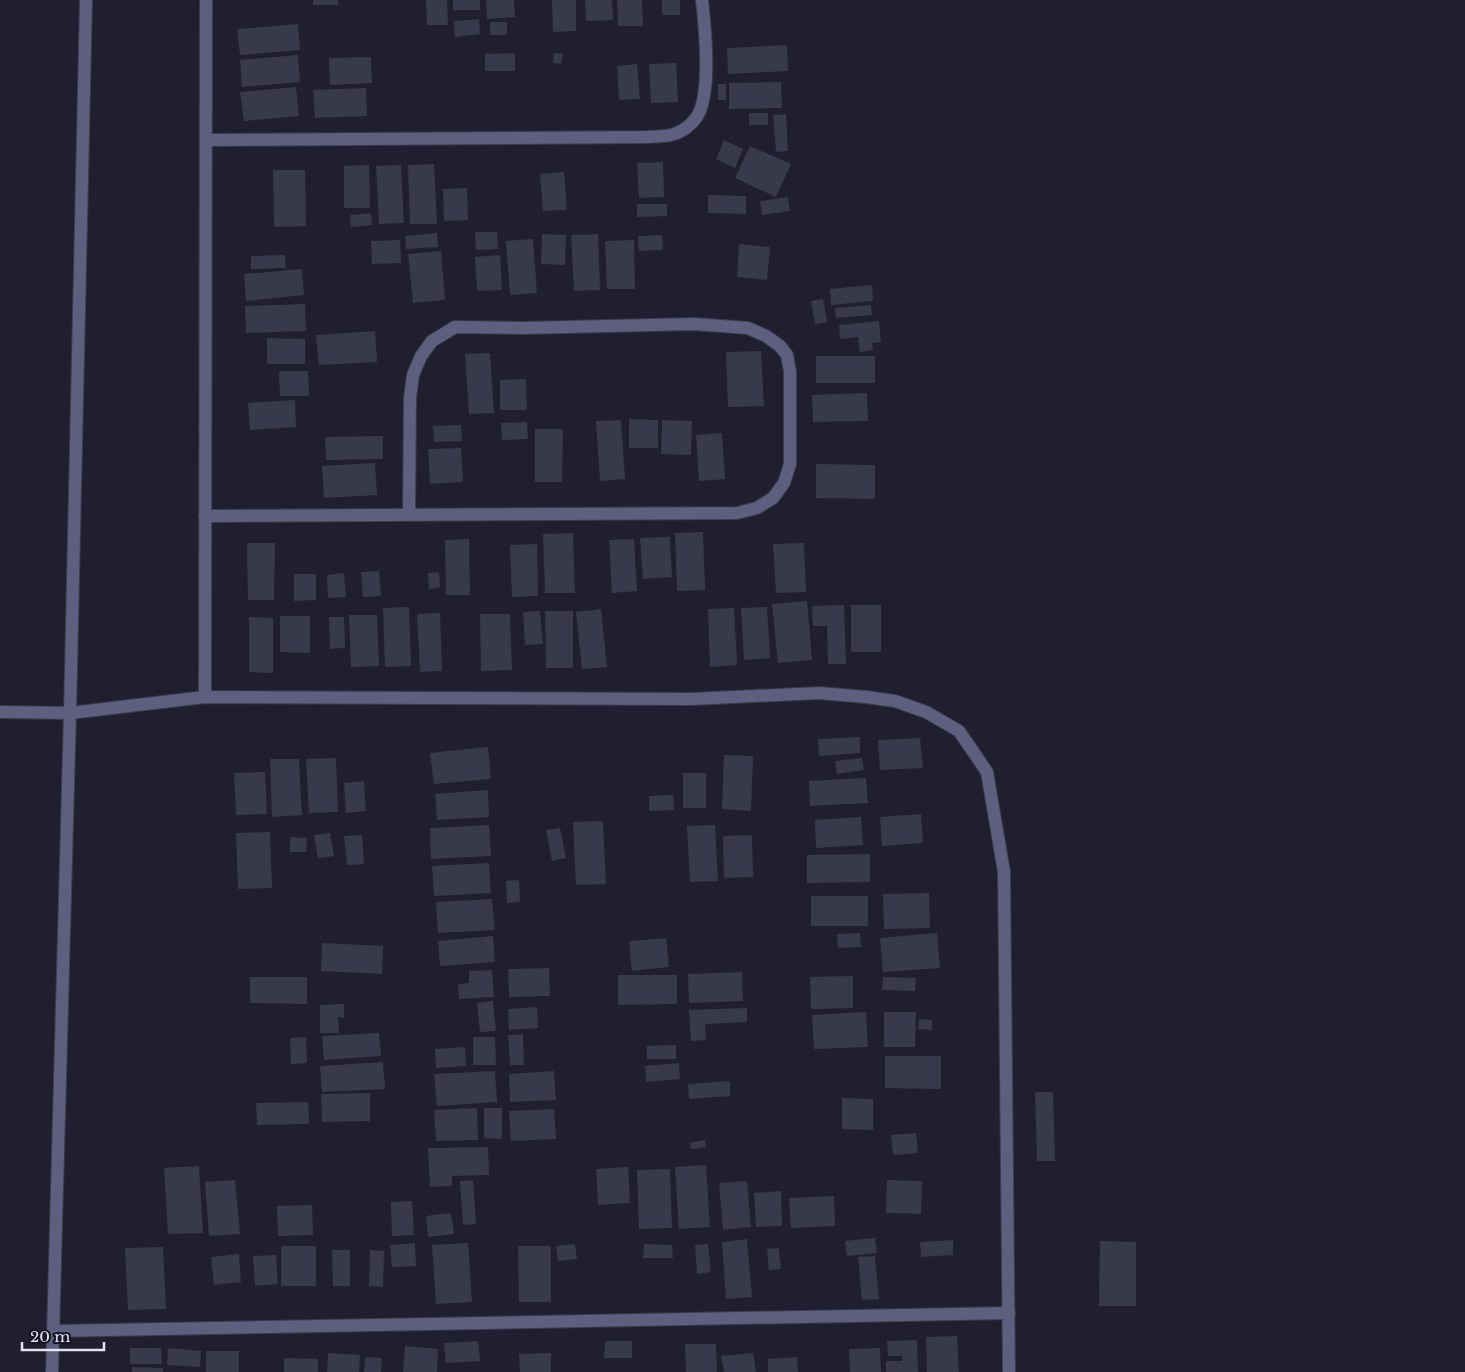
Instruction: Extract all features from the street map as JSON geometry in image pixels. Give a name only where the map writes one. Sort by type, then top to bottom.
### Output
[{"type":"street","points":[[52,1372],[70,713],[86,0]]},
{"type":"street","points":[[204,697],[206,0]]},
{"type":"street","points":[[206,140],[638,137],[674,135],[696,118],[703,102],[706,80],[705,24],[702,0]]},
{"type":"street","points":[[205,516],[409,515],[737,513],[757,508],[773,498],[784,483],[790,464],[790,371],[787,355],[780,346],[766,336],[748,328],[694,324],[455,328],[432,341],[420,356],[412,375],[410,398],[409,515]]},
{"type":"street","points":[[0,712],[70,713],[204,697],[692,699],[819,693],[866,696],[895,701],[926,712],[959,731],[987,772],[1004,872],[1010,1372]]},
{"type":"street","points":[[53,1331],[1009,1313]]},
{"type":"building","points":[[313,0],[338,0],[338,5],[313,5]]},
{"type":"building","points":[[426,0],[447,0],[448,25],[427,25]]},
{"type":"building","points":[[453,0],[480,0],[480,10],[453,10]]},
{"type":"building","points":[[486,0],[514,0],[515,17],[487,19]]},
{"type":"building","points":[[552,0],[576,0],[576,31],[553,32]]},
{"type":"building","points":[[585,0],[612,0],[613,20],[586,21]]},
{"type":"building","points":[[617,0],[642,0],[643,26],[618,26]]},
{"type":"building","points":[[662,0],[680,0],[680,15],[662,15]]},
{"type":"building","points":[[479,19],[480,34],[455,37],[454,21]]},
{"type":"building","points":[[490,22],[507,22],[507,35],[490,35]]},
{"type":"building","points":[[298,24],[300,50],[240,55],[237,29]]},
{"type":"building","points":[[787,45],[788,71],[728,74],[727,48]]},
{"type":"building","points":[[515,53],[515,71],[485,71],[485,54]]},
{"type":"building","points":[[554,53],[563,54],[561,64],[553,63]]},
{"type":"building","points":[[298,55],[300,82],[242,87],[240,60]]},
{"type":"building","points":[[371,57],[372,83],[330,85],[329,58]]},
{"type":"building","points":[[676,63],[678,102],[651,103],[649,64]]},
{"type":"building","points":[[637,64],[640,99],[619,100],[617,66]]},
{"type":"building","points":[[781,82],[782,108],[729,109],[729,83]]},
{"type":"building","points":[[718,84],[726,84],[726,100],[718,100]]},
{"type":"building","points":[[296,87],[299,116],[244,121],[240,92]]},
{"type":"building","points":[[366,88],[367,116],[315,118],[313,90]]},
{"type":"building","points":[[749,113],[768,113],[768,125],[749,125]]},
{"type":"building","points":[[786,114],[788,151],[776,152],[773,115]]},
{"type":"building","points":[[724,140],[743,149],[735,168],[716,159]]},
{"type":"building","points":[[750,146],[791,164],[776,197],[735,178]]},
{"type":"building","points":[[663,162],[664,197],[639,198],[637,163]]},
{"type":"building","points":[[434,164],[437,224],[410,224],[408,165]]},
{"type":"building","points":[[369,165],[370,208],[344,208],[344,166]]},
{"type":"building","points":[[401,165],[404,223],[379,224],[376,166]]},
{"type":"building","points":[[273,170],[305,170],[306,226],[274,227]]},
{"type":"building","points":[[564,172],[567,210],[543,211],[540,174]]},
{"type":"building","points":[[467,188],[468,220],[444,221],[443,189]]},
{"type":"building","points":[[708,195],[746,196],[746,214],[708,213]]},
{"type":"building","points":[[788,197],[790,211],[762,215],[760,201]]},
{"type":"building","points":[[637,204],[667,204],[667,216],[637,217]]},
{"type":"building","points":[[371,213],[372,225],[351,227],[350,215]]},
{"type":"building","points":[[475,232],[497,232],[498,249],[476,250]]},
{"type":"building","points":[[437,233],[438,247],[406,249],[405,236]]},
{"type":"building","points":[[542,234],[566,235],[565,265],[541,264]]},
{"type":"building","points":[[598,234],[600,290],[574,291],[571,235]]},
{"type":"building","points":[[662,235],[663,250],[639,251],[638,236]]},
{"type":"building","points":[[533,239],[537,293],[510,295],[506,241]]},
{"type":"building","points":[[400,240],[401,263],[372,264],[371,241]]},
{"type":"building","points":[[634,240],[635,289],[607,289],[605,241]]},
{"type":"building","points":[[739,244],[770,247],[767,280],[737,277]]},
{"type":"building","points":[[441,251],[445,300],[413,303],[408,254]]},
{"type":"building","points":[[285,255],[286,268],[251,269],[251,256]]},
{"type":"building","points":[[500,255],[502,290],[477,291],[475,257]]},
{"type":"building","points":[[302,269],[304,295],[246,301],[244,274]]},
{"type":"building","points":[[872,285],[873,301],[831,305],[830,289]]},
{"type":"building","points":[[823,299],[827,322],[815,324],[811,301]]},
{"type":"building","points":[[305,304],[306,331],[246,333],[245,306]]},
{"type":"building","points":[[871,305],[872,315],[836,318],[835,308]]},
{"type":"building","points":[[879,321],[881,342],[872,343],[873,350],[860,352],[858,337],[840,339],[839,325]]},
{"type":"building","points":[[375,331],[377,362],[319,365],[316,335]]},
{"type":"building","points":[[267,338],[305,339],[305,364],[267,364]]},
{"type":"building","points":[[761,351],[764,406],[728,407],[726,352]]},
{"type":"building","points":[[490,353],[494,413],[469,414],[465,354]]},
{"type":"building","points":[[816,356],[875,356],[875,383],[816,383]]},
{"type":"building","points":[[279,371],[308,371],[309,396],[280,396]]},
{"type":"building","points":[[526,379],[527,410],[500,410],[500,380]]},
{"type":"building","points":[[867,393],[868,421],[813,422],[812,395]]},
{"type":"building","points":[[295,400],[296,427],[250,430],[248,403]]},
{"type":"building","points":[[629,419],[658,420],[658,448],[629,448]]},
{"type":"building","points":[[621,420],[625,479],[600,481],[596,421]]},
{"type":"building","points":[[662,420],[692,421],[691,455],[661,454]]},
{"type":"building","points":[[527,422],[528,439],[502,440],[501,423]]},
{"type":"building","points":[[461,425],[462,441],[434,442],[433,426]]},
{"type":"building","points":[[535,429],[563,429],[562,482],[535,482]]},
{"type":"building","points":[[722,433],[725,479],[699,481],[696,435]]},
{"type":"building","points":[[383,436],[383,459],[326,460],[325,437]]},
{"type":"building","points":[[461,448],[463,482],[430,484],[428,449]]},
{"type":"building","points":[[375,463],[377,495],[324,498],[322,466]]},
{"type":"building","points":[[816,464],[875,465],[875,499],[816,498]]},
{"type":"building","points":[[703,532],[705,590],[677,591],[675,533]]},
{"type":"building","points":[[573,533],[575,593],[545,593],[543,534]]},
{"type":"building","points":[[670,537],[672,577],[643,579],[640,538]]},
{"type":"building","points":[[469,539],[470,595],[446,595],[445,540]]},
{"type":"building","points":[[634,539],[637,591],[612,593],[609,540]]},
{"type":"building","points":[[247,543],[275,543],[274,600],[248,600]]},
{"type":"building","points":[[804,543],[806,592],[776,593],[773,544]]},
{"type":"building","points":[[537,544],[538,596],[512,597],[510,545]]},
{"type":"building","points":[[379,571],[381,596],[363,597],[361,572]]},
{"type":"building","points":[[439,572],[440,587],[429,589],[428,573]]},
{"type":"building","points":[[344,573],[346,597],[328,598],[327,575]]},
{"type":"building","points":[[294,574],[316,574],[316,600],[294,601]]},
{"type":"building","points":[[807,601],[812,660],[778,663],[772,604]]},
{"type":"building","points":[[844,605],[846,664],[828,664],[827,626],[813,626],[812,606]]},
{"type":"building","points":[[851,605],[881,605],[881,652],[851,652]]},
{"type":"building","points":[[409,607],[411,666],[385,667],[383,608]]},
{"type":"building","points":[[767,607],[770,658],[744,660],[741,608]]},
{"type":"building","points":[[734,608],[737,665],[710,667],[708,609]]},
{"type":"building","points":[[601,609],[607,667],[582,669],[576,612]]},
{"type":"building","points":[[540,611],[543,644],[525,645],[523,612]]},
{"type":"building","points":[[545,611],[573,611],[573,668],[546,668]]},
{"type":"building","points":[[440,613],[442,671],[420,672],[417,614]]},
{"type":"building","points":[[480,614],[510,614],[512,670],[481,671]]},
{"type":"building","points":[[349,615],[377,615],[379,666],[351,667]]},
{"type":"building","points":[[280,616],[310,616],[310,653],[280,652]]},
{"type":"building","points":[[249,617],[273,618],[273,673],[249,672]]},
{"type":"building","points":[[329,617],[344,617],[345,648],[330,649]]},
{"type":"building","points":[[860,737],[860,753],[819,756],[818,739]]},
{"type":"building","points":[[920,738],[923,768],[880,770],[878,740]]},
{"type":"building","points":[[488,747],[491,779],[434,784],[430,753]]},
{"type":"building","points":[[724,755],[753,756],[751,811],[722,809]]},
{"type":"building","points":[[336,758],[338,812],[309,813],[306,759]]},
{"type":"building","points":[[862,758],[864,770],[837,774],[835,761]]},
{"type":"building","points":[[270,759],[299,759],[302,815],[272,817]]},
{"type":"building","points":[[265,772],[267,814],[236,815],[234,773]]},
{"type":"building","points":[[683,773],[706,773],[706,808],[683,808]]},
{"type":"building","points":[[866,778],[868,803],[810,806],[809,781]]},
{"type":"building","points":[[364,781],[366,811],[346,813],[344,783]]},
{"type":"building","points":[[488,790],[489,817],[437,820],[435,794]]},
{"type":"building","points":[[673,795],[674,810],[649,811],[649,796]]},
{"type":"building","points":[[921,814],[923,843],[882,846],[880,817]]},
{"type":"building","points":[[861,817],[863,845],[816,848],[815,820]]},
{"type":"building","points":[[603,821],[606,884],[576,885],[573,822]]},
{"type":"building","points":[[489,825],[491,856],[431,859],[430,828]]},
{"type":"building","points":[[715,825],[718,881],[690,882],[687,826]]},
{"type":"building","points":[[560,828],[566,858],[552,861],[546,830]]},
{"type":"building","points":[[270,832],[272,888],[238,889],[236,833]]},
{"type":"building","points":[[330,833],[334,856],[318,858],[314,835]]},
{"type":"building","points":[[362,835],[364,864],[347,865],[344,836]]},
{"type":"building","points":[[752,835],[753,877],[724,878],[723,836]]},
{"type":"building","points":[[290,837],[307,838],[306,852],[290,852]]},
{"type":"building","points":[[870,854],[870,882],[807,883],[807,855]]},
{"type":"building","points":[[489,863],[491,893],[434,896],[432,866]]},
{"type":"building","points":[[519,880],[520,902],[507,903],[506,881]]},
{"type":"building","points":[[929,893],[930,928],[884,929],[883,894]]},
{"type":"building","points":[[811,896],[868,896],[868,926],[811,926]]},
{"type":"building","points":[[492,899],[495,930],[438,933],[436,902]]},
{"type":"building","points":[[860,933],[861,947],[838,948],[837,934]]},
{"type":"building","points":[[937,933],[940,968],[883,972],[880,938]]},
{"type":"building","points":[[493,936],[495,962],[440,966],[438,941]]},
{"type":"building","points":[[666,938],[669,967],[632,971],[629,941]]},
{"type":"building","points":[[322,943],[383,946],[382,974],[321,971]]},
{"type":"building","points":[[549,968],[550,996],[509,997],[508,969]]},
{"type":"building","points":[[492,970],[494,997],[459,999],[458,984],[469,983],[469,971]]},
{"type":"building","points":[[742,972],[743,1001],[689,1003],[688,974]]},
{"type":"building","points":[[618,975],[677,975],[677,1004],[618,1005]]},
{"type":"building","points":[[853,976],[853,1008],[811,1009],[810,977]]},
{"type":"building","points":[[250,977],[307,977],[307,1004],[250,1003]]},
{"type":"building","points":[[883,977],[916,978],[915,991],[882,990]]},
{"type":"building","points":[[493,1001],[496,1031],[480,1032],[477,1003]]},
{"type":"building","points":[[344,1004],[344,1018],[338,1017],[339,1033],[320,1033],[320,1005]]},
{"type":"building","points":[[537,1007],[538,1028],[509,1030],[508,1009]]},
{"type":"building","points":[[747,1008],[747,1022],[705,1024],[706,1040],[691,1041],[689,1010]]},
{"type":"building","points":[[866,1012],[868,1047],[814,1049],[812,1015]]},
{"type":"building","points":[[884,1012],[916,1012],[915,1047],[884,1047]]},
{"type":"building","points":[[919,1019],[932,1020],[932,1030],[918,1029]]},
{"type":"building","points":[[379,1033],[381,1056],[324,1060],[322,1036]]},
{"type":"building","points":[[523,1034],[524,1065],[510,1065],[508,1035]]},
{"type":"building","points":[[306,1037],[307,1063],[291,1064],[290,1038]]},
{"type":"building","points":[[473,1037],[495,1037],[496,1065],[473,1065]]},
{"type":"building","points":[[676,1045],[676,1059],[647,1059],[647,1046]]},
{"type":"building","points":[[465,1047],[466,1066],[436,1068],[435,1049]]},
{"type":"building","points":[[885,1056],[941,1056],[941,1089],[885,1088]]},
{"type":"building","points":[[383,1062],[385,1089],[322,1092],[320,1066]]},
{"type":"building","points":[[679,1063],[680,1079],[646,1082],[645,1066]]},
{"type":"building","points":[[495,1071],[497,1102],[437,1106],[434,1074]]},
{"type":"building","points":[[554,1071],[556,1100],[510,1102],[509,1074]]},
{"type":"building","points":[[730,1081],[730,1096],[689,1099],[688,1084]]},
{"type":"building","points":[[1035,1092],[1053,1092],[1055,1161],[1037,1161]]},
{"type":"building","points":[[370,1093],[370,1121],[322,1122],[321,1094]]},
{"type":"building","points":[[842,1098],[873,1099],[873,1130],[842,1129]]},
{"type":"building","points":[[308,1102],[309,1124],[257,1125],[256,1103]]},
{"type":"building","points":[[477,1108],[478,1140],[436,1141],[434,1110]]},
{"type":"building","points":[[484,1108],[502,1108],[502,1139],[484,1138]]},
{"type":"building","points":[[554,1109],[556,1139],[511,1141],[509,1111]]},
{"type":"building","points":[[916,1133],[918,1153],[893,1155],[891,1135]]},
{"type":"building","points":[[705,1140],[706,1147],[691,1149],[690,1143]]},
{"type":"building","points":[[488,1147],[489,1175],[452,1176],[452,1186],[430,1187],[428,1148]]},
{"type":"building","points":[[706,1165],[710,1227],[679,1229],[675,1167]]},
{"type":"building","points":[[199,1166],[203,1233],[168,1234],[164,1168]]},
{"type":"building","points":[[628,1167],[630,1203],[598,1205],[596,1169]]},
{"type":"building","points":[[670,1169],[672,1228],[639,1229],[637,1170]]},
{"type":"building","points":[[235,1180],[240,1234],[209,1236],[205,1182]]},
{"type":"building","points":[[473,1180],[476,1224],[463,1225],[460,1181]]},
{"type":"building","points":[[887,1180],[922,1181],[921,1214],[886,1213]]},
{"type":"building","points":[[747,1181],[751,1227],[723,1230],[719,1183]]},
{"type":"building","points":[[781,1191],[782,1226],[756,1227],[754,1193]]},
{"type":"building","points":[[834,1196],[835,1226],[791,1228],[789,1198]]},
{"type":"building","points":[[412,1201],[414,1235],[392,1236],[391,1202]]},
{"type":"building","points":[[312,1205],[313,1235],[278,1236],[277,1206]]},
{"type":"building","points":[[451,1213],[454,1234],[428,1237],[426,1216]]},
{"type":"building","points":[[875,1238],[877,1253],[847,1256],[845,1241]]},
{"type":"building","points":[[747,1239],[752,1297],[726,1299],[722,1242]]},
{"type":"building","points":[[953,1240],[953,1255],[921,1257],[920,1242]]},
{"type":"building","points":[[1100,1241],[1136,1242],[1136,1306],[1099,1306]]},
{"type":"building","points":[[415,1243],[416,1266],[392,1267],[390,1245]]},
{"type":"building","points":[[468,1243],[472,1302],[436,1304],[432,1245]]},
{"type":"building","points":[[575,1244],[577,1259],[558,1261],[556,1246]]},
{"type":"building","points":[[644,1244],[672,1245],[673,1258],[643,1258]]},
{"type":"building","points":[[708,1244],[711,1272],[697,1274],[695,1245]]},
{"type":"building","points":[[281,1246],[316,1246],[316,1286],[281,1286]]},
{"type":"building","points":[[518,1246],[551,1246],[551,1302],[519,1302]]},
{"type":"building","points":[[163,1247],[166,1309],[128,1310],[125,1248]]},
{"type":"building","points":[[779,1248],[781,1269],[769,1270],[767,1249]]},
{"type":"building","points":[[332,1250],[350,1250],[350,1286],[333,1286]]},
{"type":"building","points":[[370,1250],[384,1251],[383,1287],[369,1286]]},
{"type":"building","points":[[239,1254],[241,1282],[214,1285],[211,1257]]},
{"type":"building","points":[[276,1255],[278,1284],[255,1286],[253,1256]]},
{"type":"building","points":[[875,1256],[879,1299],[862,1300],[858,1257]]},
{"type":"building","points":[[957,1336],[959,1372],[927,1372],[926,1337]]},
{"type":"building","points":[[917,1340],[918,1372],[886,1372],[886,1361],[902,1361],[902,1356],[888,1356],[887,1341]]},
{"type":"building","points":[[478,1341],[480,1361],[446,1363],[444,1343]]},
{"type":"building","points":[[605,1341],[632,1341],[632,1358],[604,1358]]},
{"type":"building","points":[[685,1344],[716,1344],[717,1372],[686,1372]]},
{"type":"building","points":[[405,1346],[438,1349],[437,1372],[403,1372]]},
{"type":"building","points":[[130,1348],[161,1348],[162,1364],[130,1364]]},
{"type":"building","points":[[168,1348],[201,1351],[200,1367],[167,1365]]},
{"type":"building","points":[[880,1348],[881,1372],[850,1372],[849,1349]]},
{"type":"building","points":[[206,1351],[239,1351],[239,1372],[206,1372]]},
{"type":"building","points":[[328,1353],[360,1355],[359,1372],[327,1372]]},
{"type":"building","points":[[551,1353],[551,1372],[520,1372],[519,1354]]},
{"type":"building","points":[[753,1353],[756,1372],[724,1372],[721,1356]]},
{"type":"building","points":[[365,1357],[382,1358],[381,1372],[364,1372]]},
{"type":"building","points":[[797,1357],[798,1372],[768,1372],[768,1359]]},
{"type":"building","points":[[284,1358],[318,1359],[318,1372],[284,1372]]},
{"type":"building","points":[[132,1367],[163,1368],[163,1372],[132,1372]]}]
